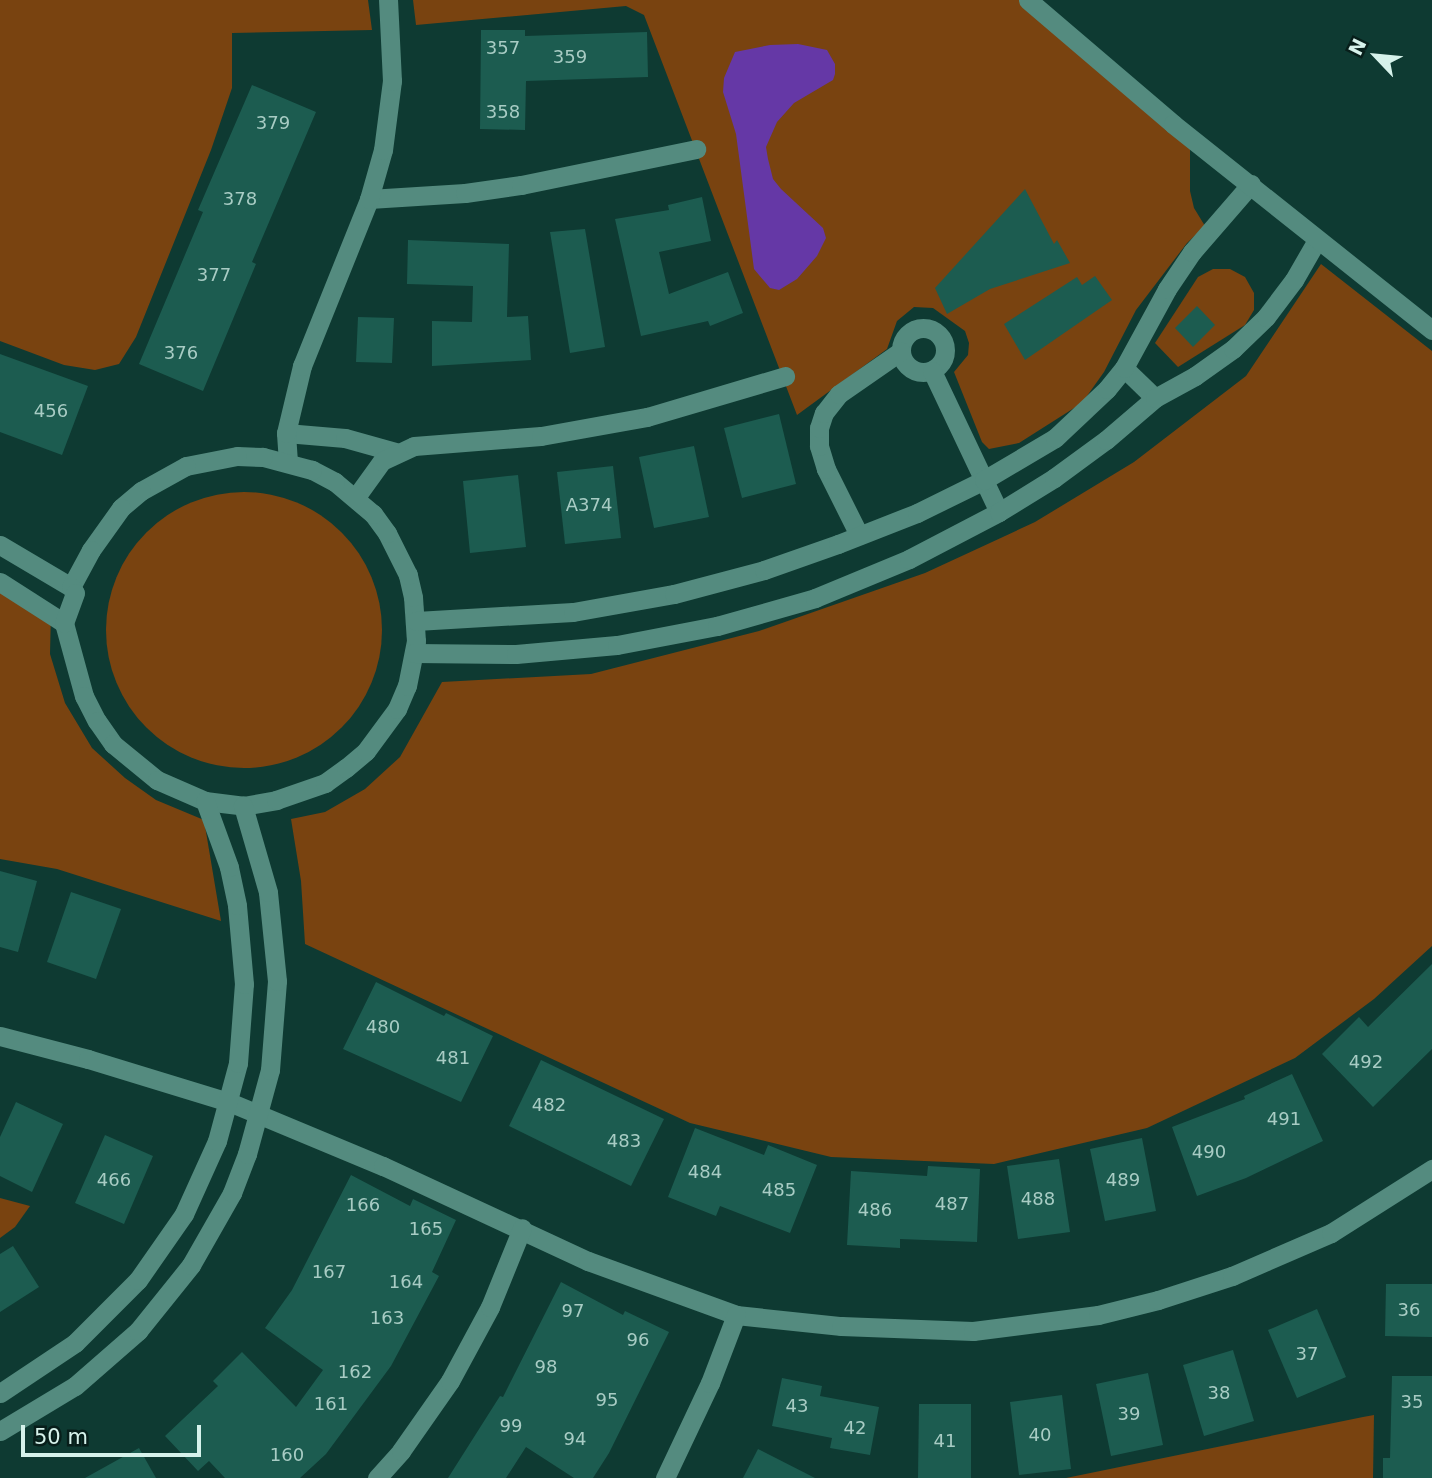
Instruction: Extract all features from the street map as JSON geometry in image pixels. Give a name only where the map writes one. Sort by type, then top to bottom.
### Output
[{"type":"street","points":[[288,462],[286,433],[302,366],[369,199],[383,150],[393,81],[388,0]]},
{"type":"street","points":[[1028,0],[1173,124],[1432,330]]},
{"type":"street","points":[[369,199],[465,193],[520,185],[612,169],[696,149]]},
{"type":"street","points":[[416,621],[573,612],[674,594],[764,570],[859,536],[917,513],[984,480],[1055,438],[1107,389],[1124,368],[1167,289],[1220,217],[1251,184]]},
{"type":"street","points":[[414,653],[516,654],[617,645],[717,626],[815,598],[909,559],[999,512],[1095,448],[1154,398],[1195,376],[1249,333],[1294,280],[1317,240]]},
{"type":"street","points":[[859,536],[826,469],[819,446],[819,428],[824,412],[839,394],[901,351],[911,330],[930,328],[939,334],[944,341],[945,358],[932,371],[915,371],[908,366],[901,351]]},
{"type":"street","points":[[1124,368],[1154,398]]},
{"type":"street","points":[[932,371],[999,512]]},
{"type":"street","points":[[356,497],[374,470],[395,452],[414,446],[541,436],[635,419],[705,402],[785,376]]},
{"type":"street","points":[[286,433],[345,438],[395,452]]},
{"type":"street","points":[[0,545],[71,587],[75,593],[64,623],[84,696],[97,721],[114,744],[157,780],[205,801],[243,806],[301,793],[325,783],[366,751],[397,709],[414,653],[416,621],[408,575],[399,553],[373,514],[356,497],[324,476],[288,462],[237,456],[186,466],[163,477],[131,499],[105,528],[71,587]]},
{"type":"street","points":[[0,582],[64,623]]},
{"type":"street","points":[[0,1393],[75,1343],[138,1280],[163,1248],[196,1190],[218,1141],[229,1102],[243,1024],[242,945],[229,867],[205,801]]},
{"type":"street","points":[[0,1431],[75,1386],[108,1359],[166,1299],[213,1230],[240,1173],[260,1114],[275,1026],[276,970],[268,892],[243,806]]},
{"type":"street","points":[[0,1036],[88,1059],[229,1102],[522,1228],[588,1261],[736,1315],[883,1330],[973,1331],[1098,1315],[1232,1276],[1331,1233],[1431,1172]]},
{"type":"street","points":[[377,1478],[401,1451],[450,1381],[490,1307],[522,1228]]},
{"type":"street","points":[[665,1478],[710,1383],[736,1315]]},
{"type":"shaded area","points":[[0,0],[368,0],[372,30],[232,33],[232,88],[211,150],[136,337],[119,364],[95,370],[64,365],[0,341]]},
{"type":"shaded area","points":[[413,0],[1021,0],[1190,149],[1190,191],[1194,208],[1205,226],[1187,243],[1136,310],[1104,372],[1082,403],[1019,443],[989,449],[982,442],[954,372],[968,355],[969,343],[965,331],[933,308],[914,307],[897,321],[887,349],[797,415],[644,15],[626,6],[416,25]]},
{"type":"shaded area","points":[[798,44],[827,50],[835,64],[835,74],[833,80],[794,103],[777,122],[766,147],[773,179],[823,228],[826,238],[817,256],[797,279],[779,290],[770,288],[754,269],[736,134],[723,92],[724,78],[735,52],[770,45]]},
{"type":"shaded area","points":[[1321,264],[1432,351],[1432,946],[1374,999],[1295,1058],[1147,1128],[994,1164],[831,1157],[690,1123],[305,944],[301,881],[291,819],[325,812],[365,789],[400,757],[442,682],[591,674],[759,631],[925,573],[1035,522],[1134,462],[1246,376]]},
{"type":"shaded area","points":[[1213,269],[1230,269],[1245,277],[1254,293],[1254,310],[1245,325],[1178,367],[1155,343],[1198,277]]},
{"type":"shaded area","points":[[244,492],[297,502],[321,515],[342,532],[359,553],[372,577],[382,630],[372,683],[359,707],[342,728],[321,745],[297,758],[244,768],[191,758],[167,745],[146,728],[129,707],[116,683],[106,630],[116,577],[129,553],[146,532],[167,515],[191,502]]},
{"type":"shaded area","points":[[0,591],[51,612],[50,654],[65,703],[92,748],[125,778],[156,800],[204,820],[221,921],[57,869],[0,859]]},
{"type":"shaded area","points":[[0,1198],[30,1206],[15,1227],[0,1238]]},
{"type":"shaded area","points":[[1374,1415],[1373,1478],[1066,1478],[1363,1417]]},
{"type":"building","points":[[481,30],[525,30],[525,36],[647,32],[648,77],[526,81],[525,130],[480,129]]},
{"type":"building","points":[[252,85],[316,112],[252,262],[256,264],[203,391],[139,364],[203,212],[198,210]]},
{"type":"building","points":[[1025,189],[1054,244],[1057,240],[1070,263],[990,289],[947,314],[935,288]]},
{"type":"building","points":[[702,197],[711,241],[659,252],[669,294],[728,272],[743,313],[710,326],[708,321],[641,336],[615,219],[669,210],[668,205]]},
{"type":"building","points":[[585,229],[605,347],[570,353],[550,232]]},
{"type":"building","points":[[408,240],[509,244],[507,317],[528,316],[531,360],[432,366],[432,321],[472,322],[473,286],[407,284]]},
{"type":"building","points":[[1095,276],[1112,300],[1025,360],[1004,324],[1077,277],[1082,285]]},
{"type":"building","points":[[1197,306],[1215,325],[1193,347],[1175,328]]},
{"type":"building","points":[[358,317],[394,318],[392,363],[356,362]]},
{"type":"building","points":[[0,354],[88,386],[62,455],[0,432]]},
{"type":"building","points":[[779,414],[796,484],[742,498],[724,428]]},
{"type":"building","points":[[694,446],[709,517],[654,528],[639,457]]},
{"type":"building","points":[[613,466],[621,538],[565,544],[557,472]]},
{"type":"building","points":[[518,475],[526,547],[470,553],[463,481]]},
{"type":"building","points":[[0,871],[37,881],[18,952],[0,947]]},
{"type":"building","points":[[71,892],[121,909],[96,979],[47,962]]},
{"type":"building","points":[[1432,964],[1432,1049],[1373,1107],[1322,1054],[1359,1017],[1368,1027]]},
{"type":"building","points":[[376,982],[444,1016],[446,1013],[493,1036],[461,1102],[343,1049]]},
{"type":"building","points":[[541,1060],[664,1119],[631,1186],[509,1126]]},
{"type":"building","points":[[1292,1074],[1323,1141],[1246,1178],[1197,1196],[1172,1127],[1245,1099],[1244,1096]]},
{"type":"building","points":[[16,1102],[63,1124],[32,1192],[0,1176],[0,1137]]},
{"type":"building","points":[[695,1128],[764,1155],[768,1145],[817,1165],[790,1233],[720,1206],[716,1216],[668,1197]]},
{"type":"building","points":[[105,1135],[153,1156],[124,1224],[75,1203]]},
{"type":"building","points":[[1142,1138],[1156,1211],[1105,1221],[1090,1149]]},
{"type":"building","points":[[1059,1159],[1070,1232],[1018,1239],[1007,1166]]},
{"type":"building","points":[[928,1166],[980,1169],[977,1242],[900,1239],[900,1248],[847,1245],[851,1171],[927,1176]]},
{"type":"building","points":[[351,1175],[410,1206],[413,1199],[456,1220],[432,1272],[439,1276],[391,1366],[326,1454],[300,1478],[225,1478],[209,1461],[198,1471],[165,1436],[218,1386],[213,1381],[242,1352],[296,1407],[323,1370],[265,1328],[292,1290]]},
{"type":"building","points":[[13,1246],[39,1287],[0,1312],[0,1254]]},
{"type":"building","points":[[561,1282],[623,1315],[625,1311],[669,1332],[609,1453],[593,1478],[574,1478],[526,1447],[506,1478],[448,1478],[500,1396],[503,1397]]},
{"type":"building","points":[[1386,1284],[1432,1284],[1432,1337],[1385,1336]]},
{"type":"building","points":[[1317,1309],[1346,1377],[1297,1398],[1268,1330]]},
{"type":"building","points":[[1233,1350],[1254,1421],[1204,1436],[1183,1365]]},
{"type":"building","points":[[1148,1373],[1163,1445],[1111,1456],[1096,1384]]},
{"type":"building","points":[[1392,1376],[1432,1376],[1432,1478],[1383,1478],[1383,1458],[1390,1458]]},
{"type":"building","points":[[782,1378],[822,1386],[820,1396],[879,1407],[870,1455],[830,1448],[832,1438],[772,1426]]},
{"type":"building","points":[[1062,1395],[1071,1469],[1019,1475],[1010,1402]]},
{"type":"building","points":[[919,1404],[971,1404],[971,1478],[918,1478]]},
{"type":"building","points":[[139,1448],[156,1478],[85,1478]]},
{"type":"building","points":[[758,1449],[815,1478],[743,1478]]}]
